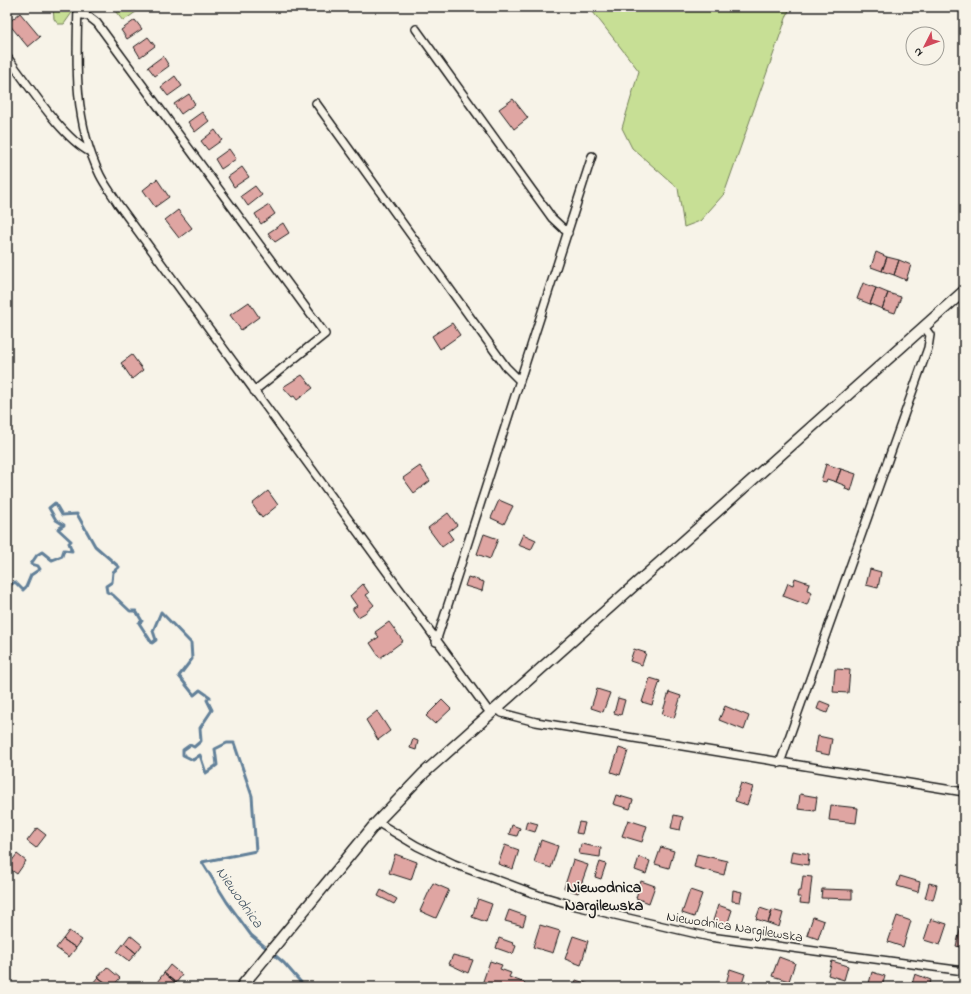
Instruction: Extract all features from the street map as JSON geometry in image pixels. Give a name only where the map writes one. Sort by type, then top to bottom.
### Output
[{"type":"street","points":[[78,10],[78,97],[84,133],[90,152],[101,176],[118,204],[436,642],[493,711],[536,722],[964,792]]},
{"type":"street","points":[[78,10],[97,23],[325,334],[254,391]]},
{"type":"street","points":[[416,29],[552,218],[568,234]]},
{"type":"street","points":[[7,57],[67,134],[79,146],[90,152]]},
{"type":"street","points":[[316,103],[506,367],[520,381]]},
{"type":"street","points":[[436,642],[592,156]]},
{"type":"street","points":[[241,987],[277,941],[377,822],[424,773],[964,291]]},
{"type":"street","points":[[780,763],[928,348],[930,335],[924,327]]},
{"type":"street","name":"Niewodnica Nargilewska","points":[[377,822],[417,846],[454,864],[538,895],[583,908],[710,937],[964,971]]},
{"type":"green space","points":[[53,7],[76,7],[64,24],[58,24],[54,19]]},
{"type":"green space","points":[[112,7],[143,7],[123,21]]},
{"type":"green space","points":[[589,7],[790,7],[724,194],[700,221],[684,227],[678,188],[632,148],[622,128],[639,71]]},
{"type":"building","points":[[20,13],[40,37],[28,47],[8,23]]},
{"type":"building","points":[[135,20],[142,29],[127,39],[121,30]]},
{"type":"building","points":[[148,37],[155,46],[140,57],[134,47]]},
{"type":"building","points":[[163,56],[169,66],[155,76],[148,67]]},
{"type":"building","points":[[175,76],[182,86],[168,96],[161,87]]},
{"type":"building","points":[[189,94],[195,104],[181,114],[174,104]]},
{"type":"building","points":[[513,99],[528,118],[514,129],[499,109]]},
{"type":"building","points":[[202,112],[209,121],[195,132],[188,122]]},
{"type":"building","points":[[215,130],[222,140],[208,150],[201,141]]},
{"type":"building","points":[[229,149],[236,159],[221,169],[215,159]]},
{"type":"building","points":[[242,167],[249,177],[234,187],[228,177]]},
{"type":"building","points":[[157,179],[169,197],[155,207],[143,190]]},
{"type":"building","points":[[255,186],[262,195],[248,206],[241,196]]},
{"type":"building","points":[[269,205],[275,214],[261,224],[255,214]]},
{"type":"building","points":[[178,210],[192,228],[179,238],[165,220]]},
{"type":"building","points":[[283,223],[289,233],[275,242],[268,233]]},
{"type":"building","points":[[876,252],[887,257],[882,271],[871,267]]},
{"type":"building","points":[[887,257],[899,260],[894,275],[882,271]]},
{"type":"building","points":[[899,260],[911,265],[906,280],[894,275]]},
{"type":"building","points":[[863,283],[876,288],[870,304],[857,299]]},
{"type":"building","points":[[876,288],[888,293],[882,309],[870,304]]},
{"type":"building","points":[[888,293],[901,297],[895,313],[882,309]]},
{"type":"building","points":[[249,302],[259,317],[241,330],[230,315]]},
{"type":"building","points":[[452,323],[460,335],[440,349],[432,336]]},
{"type":"building","points":[[132,355],[143,370],[132,379],[121,363]]},
{"type":"building","points":[[302,375],[313,388],[297,400],[294,396],[292,397],[283,387]]},
{"type":"building","points":[[826,464],[841,469],[836,482],[827,479],[826,482],[821,481]]},
{"type":"building","points":[[420,466],[430,481],[414,493],[403,478]]},
{"type":"building","points":[[841,469],[856,474],[851,491],[845,489],[846,486],[836,482]]},
{"type":"building","points":[[268,491],[278,505],[262,518],[252,504]]},
{"type":"building","points":[[499,500],[513,506],[504,524],[491,518]]},
{"type":"building","points":[[448,513],[457,525],[448,532],[453,539],[442,547],[428,528]]},
{"type":"building","points":[[484,534],[498,539],[490,559],[477,554]]},
{"type":"building","points":[[523,534],[536,540],[531,550],[518,545]]},
{"type":"building","points":[[870,569],[881,572],[878,588],[866,585]]},
{"type":"building","points":[[468,577],[484,582],[482,591],[465,586]]},
{"type":"building","points":[[795,578],[809,583],[807,590],[812,592],[807,605],[783,596],[788,583],[793,585]]},
{"type":"building","points":[[363,584],[369,593],[366,595],[374,605],[358,617],[353,610],[353,608],[357,606],[350,596]]},
{"type":"building","points":[[389,622],[403,641],[380,658],[370,643],[379,637],[375,632]]},
{"type":"building","points":[[634,649],[646,653],[642,665],[630,661]]},
{"type":"building","points":[[835,669],[850,670],[848,693],[833,692]]},
{"type":"building","points":[[650,678],[660,681],[652,705],[642,702]]},
{"type":"building","points":[[597,689],[610,693],[603,712],[591,708]]},
{"type":"building","points":[[669,692],[681,696],[674,718],[662,714]]},
{"type":"building","points":[[618,698],[625,700],[621,715],[614,713]]},
{"type":"building","points":[[442,700],[451,709],[435,724],[426,716]]},
{"type":"building","points":[[820,701],[830,705],[827,713],[817,709]]},
{"type":"building","points":[[725,706],[749,716],[744,730],[719,720]]},
{"type":"building","points":[[377,711],[390,731],[378,740],[366,720]]},
{"type":"building","points":[[818,736],[832,739],[829,755],[815,752]]},
{"type":"building","points":[[413,739],[418,741],[416,750],[410,748]]},
{"type":"building","points":[[619,748],[628,751],[620,775],[611,772]]},
{"type":"building","points":[[741,783],[753,787],[747,805],[735,801]]},
{"type":"building","points":[[800,794],[817,797],[815,811],[798,809]]},
{"type":"building","points":[[616,795],[633,800],[630,809],[613,804]]},
{"type":"building","points":[[831,805],[858,808],[856,823],[829,820]]},
{"type":"building","points":[[674,815],[683,817],[680,830],[671,828]]},
{"type":"building","points":[[628,820],[647,826],[642,842],[622,836]]},
{"type":"building","points":[[527,821],[538,824],[535,832],[525,829]]},
{"type":"building","points":[[579,822],[585,823],[582,834],[576,833]]},
{"type":"building","points":[[512,825],[520,828],[517,836],[509,834]]},
{"type":"building","points":[[37,828],[46,835],[36,848],[27,841]]},
{"type":"building","points":[[541,840],[558,846],[551,868],[534,862]]},
{"type":"building","points":[[581,844],[601,848],[600,857],[579,854]]},
{"type":"building","points":[[505,845],[519,850],[513,869],[498,864]]},
{"type":"building","points":[[661,847],[674,851],[669,868],[655,864]]},
{"type":"building","points":[[792,851],[809,854],[808,865],[790,862]]},
{"type":"building","points":[[17,854],[26,861],[17,874],[7,867]]},
{"type":"building","points":[[395,854],[417,862],[411,880],[389,873]]},
{"type":"building","points":[[697,854],[727,861],[724,875],[694,867]]},
{"type":"building","points":[[639,857],[650,861],[646,874],[635,870]]},
{"type":"building","points":[[573,860],[588,865],[578,893],[564,888]]},
{"type":"building","points":[[600,862],[606,864],[601,879],[595,877]]},
{"type":"building","points":[[803,876],[812,877],[809,904],[800,903],[801,897],[797,897],[798,891],[801,891]]},
{"type":"building","points":[[900,876],[920,882],[918,892],[897,886]]},
{"type":"building","points":[[641,881],[655,886],[649,903],[636,898]]},
{"type":"building","points":[[433,883],[449,890],[436,918],[420,911]]},
{"type":"building","points":[[929,883],[937,885],[933,900],[925,898]]},
{"type":"building","points":[[822,889],[852,890],[852,899],[821,898]]},
{"type":"building","points":[[381,890],[397,899],[394,904],[378,896]]},
{"type":"building","points":[[690,890],[702,894],[694,917],[682,913]]},
{"type":"building","points":[[733,890],[742,892],[740,902],[732,901]]},
{"type":"building","points":[[478,899],[492,904],[486,922],[472,917]]},
{"type":"building","points":[[718,905],[732,910],[726,928],[712,924]]},
{"type":"building","points":[[760,908],[772,912],[768,923],[756,919]]},
{"type":"building","points":[[509,910],[526,916],[523,926],[505,921]]},
{"type":"building","points":[[772,910],[783,913],[779,927],[768,923]]},
{"type":"building","points":[[897,916],[911,921],[903,947],[888,942]]},
{"type":"building","points":[[813,917],[824,921],[818,939],[807,935]]},
{"type":"building","points":[[931,919],[947,924],[940,945],[924,940]]},
{"type":"building","points":[[540,925],[560,931],[553,953],[533,947]]},
{"type":"building","points":[[961,927],[964,928],[964,948],[956,946]]},
{"type":"building","points":[[69,931],[82,940],[76,948],[63,939]]},
{"type":"building","points":[[130,935],[142,945],[136,953],[124,943]]},
{"type":"building","points":[[573,936],[588,941],[581,965],[565,959]]},
{"type":"building","points":[[499,938],[513,943],[512,944],[516,946],[513,954],[496,948]]},
{"type":"building","points":[[63,939],[76,948],[69,957],[56,948]]},
{"type":"building","points":[[124,943],[136,953],[129,961],[117,952]]},
{"type":"building","points":[[453,955],[473,960],[468,973],[449,964]]},
{"type":"building","points":[[779,957],[795,963],[789,981],[772,976]]},
{"type":"building","points":[[490,961],[502,965],[500,969],[511,973],[509,977],[525,983],[524,987],[511,987],[505,985],[504,987],[481,987]]},
{"type":"building","points":[[832,961],[848,966],[844,980],[828,975]]},
{"type":"building","points":[[170,965],[182,975],[176,983],[164,973]]},
{"type":"building","points":[[107,967],[120,978],[112,987],[98,977]]},
{"type":"building","points":[[730,969],[745,974],[741,987],[725,987]]},
{"type":"building","points":[[872,972],[885,976],[882,987],[868,987]]},
{"type":"building","points":[[164,973],[176,983],[173,987],[164,987],[157,982]]},
{"type":"building","points":[[915,974],[931,980],[929,987],[911,987]]},
{"type":"building","points":[[98,977],[110,987],[95,987],[92,984]]},
{"type":"building","points":[[576,980],[588,984],[587,987],[574,987]]},
{"type":"waterway","name":"Niewodnica","points":[[7,587],[15,582],[23,590],[26,587],[31,575],[40,569],[38,566],[31,564],[37,555],[42,552],[52,560],[62,556],[64,550],[72,551],[69,543],[71,541],[58,529],[64,525],[56,520],[49,508],[55,503],[62,515],[77,514],[95,546],[119,567],[113,572],[112,582],[106,586],[107,592],[113,595],[130,611],[136,611],[142,621],[139,623],[152,643],[156,640],[153,631],[161,612],[191,643],[192,659],[179,676],[194,695],[200,690],[210,697],[207,700],[212,710],[200,728],[201,741],[194,747],[190,745],[183,750],[183,755],[193,760],[200,755],[206,773],[217,765],[215,749],[227,743],[234,743],[252,796],[256,851],[202,862],[227,902],[251,935],[284,963],[305,987]]},
{"type":"district","name":"Niewodnica Nargilewska","points":[[604,895]]}]
